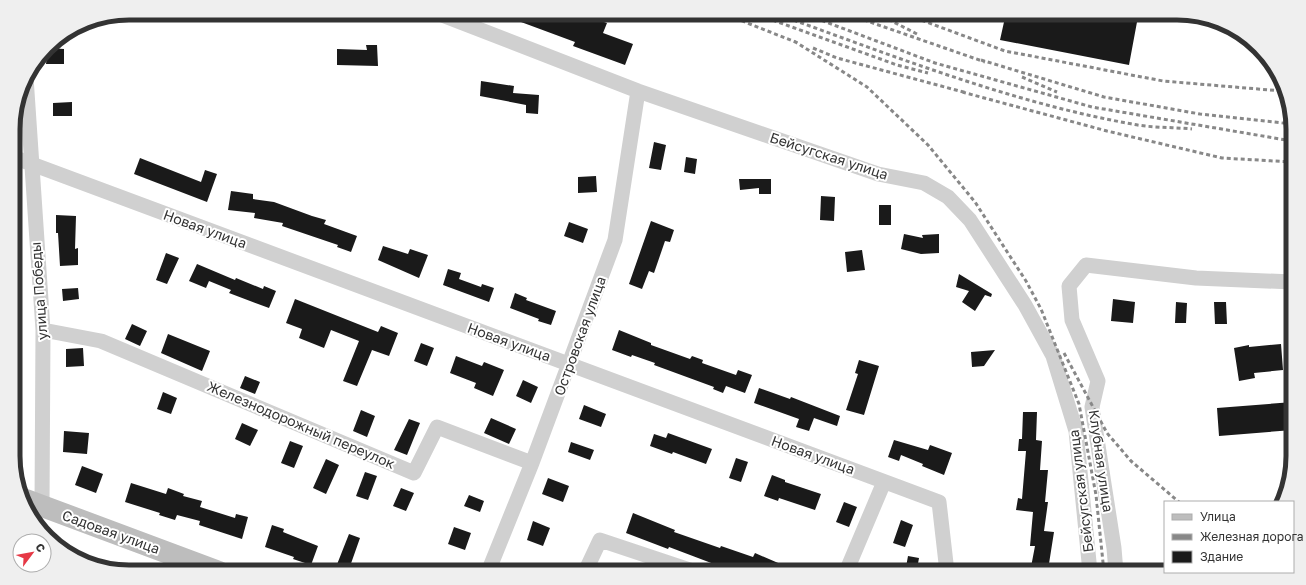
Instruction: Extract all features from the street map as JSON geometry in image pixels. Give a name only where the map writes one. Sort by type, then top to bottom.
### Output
[{"type":"street","name":"Бейсугская улица","points":[[456,20],[638,91],[878,174],[924,183],[948,197],[970,220],[1025,305],[1052,356],[1076,431],[1089,565]]},
{"type":"street","name":"Островская улица","points":[[491,565],[570,364],[615,240],[638,91]]},
{"type":"street","name":"улица Победы","points":[[27,92],[43,330],[34,503]]},
{"type":"street","name":"Новая улица","points":[[20,160],[939,502],[946,565]]},
{"type":"street","name":"Клубная улица","points":[[1115,565],[1113,540],[1092,407],[1098,381],[1072,320],[1069,286],[1086,265],[1196,278],[1286,282]]},
{"type":"street","name":"Железнодорожный переулок","points":[[43,330],[101,341],[414,472],[437,427],[532,463]]},
{"type":"street","points":[[849,565],[884,482]]},
{"type":"street","name":"Садовая улица","points":[[34,503],[200,565]]},
{"type":"street","points":[[588,565],[600,540],[675,565]]},
{"type":"building","points":[[522,20],[598,20],[607,23],[603,33],[633,44],[625,65],[573,46],[575,42],[521,22]]},
{"type":"building","points":[[1004,20],[1127,20],[1137,22],[1129,65],[1000,40]]},
{"type":"building","points":[[366,45],[377,45],[378,66],[337,65],[337,49],[367,50]]},
{"type":"building","points":[[56,48],[64,49],[64,64],[46,64],[47,57]]},
{"type":"building","points":[[481,81],[514,86],[513,93],[539,95],[538,114],[526,113],[526,105],[480,96]]},
{"type":"building","points":[[72,102],[72,116],[53,116],[53,103]]},
{"type":"building","points":[[654,142],[666,145],[661,170],[649,168]]},
{"type":"building","points":[[686,157],[697,159],[695,174],[684,172]]},
{"type":"building","points":[[140,158],[201,182],[205,170],[217,174],[207,202],[134,174]]},
{"type":"building","points":[[596,176],[597,192],[578,193],[578,177]]},
{"type":"building","points":[[739,179],[771,179],[771,194],[759,194],[759,188],[740,190]]},
{"type":"building","points":[[231,191],[253,194],[253,199],[274,202],[326,220],[324,224],[357,236],[351,252],[337,247],[338,245],[282,226],[283,223],[254,218],[255,213],[228,210]]},
{"type":"building","points":[[821,196],[835,197],[834,221],[820,220]]},
{"type":"building","points":[[879,205],[891,205],[891,225],[879,225]]},
{"type":"building","points":[[56,215],[76,216],[75,249],[78,248],[78,265],[60,266],[58,233],[56,233]]},
{"type":"building","points":[[651,221],[674,230],[670,242],[665,241],[654,273],[649,271],[642,289],[629,284]]},
{"type":"building","points":[[569,222],[588,229],[583,243],[564,236]]},
{"type":"building","points":[[904,234],[923,238],[922,235],[939,234],[939,253],[921,254],[901,249]]},
{"type":"building","points":[[383,246],[408,254],[410,249],[428,255],[419,278],[378,260]]},
{"type":"building","points":[[862,250],[865,270],[847,272],[845,252]]},
{"type":"building","points":[[166,253],[179,258],[167,284],[156,280]]},
{"type":"building","points":[[197,264],[235,280],[236,278],[263,289],[264,286],[276,291],[269,308],[229,293],[231,290],[209,281],[206,288],[189,281]]},
{"type":"building","points":[[448,269],[461,273],[459,279],[481,287],[482,284],[494,288],[489,302],[443,285]]},
{"type":"building","points":[[959,274],[992,294],[991,297],[985,295],[975,311],[962,302],[969,291],[956,287]]},
{"type":"building","points":[[78,288],[79,299],[63,301],[62,289]]},
{"type":"building","points":[[515,293],[527,298],[526,300],[556,311],[551,325],[538,321],[539,319],[510,308]]},
{"type":"building","points":[[295,299],[378,332],[381,326],[398,333],[389,356],[372,350],[357,386],[343,381],[359,341],[331,330],[324,348],[299,338],[302,329],[286,323]]},
{"type":"building","points":[[1113,299],[1135,302],[1133,323],[1111,321]]},
{"type":"building","points":[[1176,302],[1187,303],[1186,323],[1175,323]]},
{"type":"building","points":[[1214,302],[1226,302],[1227,324],[1215,324]]},
{"type":"building","points":[[132,324],[147,331],[140,346],[125,339]]},
{"type":"building","points":[[619,330],[651,343],[651,345],[690,359],[692,356],[703,360],[702,363],[736,375],[738,370],[752,375],[745,393],[726,386],[723,393],[713,389],[714,387],[654,365],[655,363],[632,355],[631,357],[612,350]]},
{"type":"building","points":[[168,334],[210,351],[202,371],[161,353]]},
{"type":"building","points":[[421,343],[434,348],[427,366],[414,361]]},
{"type":"building","points":[[1281,344],[1283,370],[1254,373],[1255,378],[1239,381],[1234,348],[1249,345],[1249,347]]},
{"type":"building","points":[[83,348],[84,366],[66,367],[66,349]]},
{"type":"building","points":[[995,350],[984,366],[972,367],[971,352]]},
{"type":"building","points":[[456,356],[482,366],[484,362],[504,370],[493,396],[474,388],[476,383],[450,373]]},
{"type":"building","points":[[859,360],[879,366],[864,415],[846,410],[858,374],[855,373]]},
{"type":"building","points":[[245,376],[260,382],[255,394],[240,388]]},
{"type":"building","points":[[523,380],[538,387],[531,403],[516,396]]},
{"type":"building","points":[[759,388],[790,399],[791,397],[840,416],[837,426],[814,418],[809,431],[796,427],[799,419],[754,403]]},
{"type":"building","points":[[163,392],[177,398],[171,414],[157,409]]},
{"type":"building","points":[[1286,403],[1286,431],[1219,436],[1217,408]]},
{"type":"building","points":[[584,405],[606,414],[601,427],[579,419]]},
{"type":"building","points":[[361,410],[375,416],[367,437],[353,431]]},
{"type":"building","points":[[1023,412],[1037,412],[1036,440],[1042,441],[1040,470],[1048,470],[1045,502],[1048,502],[1044,531],[1054,532],[1049,565],[1031,565],[1035,546],[1030,546],[1033,512],[1016,510],[1018,498],[1022,499],[1026,451],[1018,451],[1019,439],[1022,439]]},
{"type":"building","points":[[491,418],[516,429],[509,444],[484,433]]},
{"type":"building","points":[[409,419],[420,423],[407,455],[394,450]]},
{"type":"building","points":[[242,423],[258,430],[250,446],[235,439]]},
{"type":"building","points":[[64,431],[89,433],[87,454],[63,452]]},
{"type":"building","points":[[668,433],[712,449],[706,464],[673,452],[672,454],[650,446],[654,434],[666,438]]},
{"type":"building","points":[[894,440],[928,450],[930,445],[952,453],[944,475],[901,455],[899,461],[888,457]]},
{"type":"building","points":[[290,441],[303,446],[294,468],[281,463]]},
{"type":"building","points":[[571,442],[594,450],[590,460],[568,452]]},
{"type":"building","points":[[736,458],[748,462],[741,482],[729,478]]},
{"type":"building","points":[[326,459],[339,465],[326,494],[313,488]]},
{"type":"building","points":[[82,466],[103,474],[96,493],[75,485]]},
{"type":"building","points":[[365,472],[377,476],[368,500],[356,496]]},
{"type":"building","points":[[772,475],[785,480],[785,482],[821,494],[815,510],[779,498],[778,501],[764,496]]},
{"type":"building","points":[[548,478],[569,486],[563,502],[542,494]]},
{"type":"building","points":[[131,483],[166,494],[168,488],[184,494],[183,496],[202,501],[200,507],[235,518],[236,514],[248,517],[242,539],[199,525],[200,521],[177,515],[175,520],[159,515],[160,513],[125,502]]},
{"type":"building","points":[[401,488],[414,493],[406,511],[393,506]]},
{"type":"building","points":[[469,495],[484,501],[480,512],[464,506]]},
{"type":"building","points":[[844,502],[857,507],[849,527],[836,522]]},
{"type":"building","points":[[633,513],[675,530],[674,532],[720,548],[721,546],[753,557],[755,553],[783,565],[717,565],[626,533]]},
{"type":"building","points":[[901,520],[913,525],[905,547],[893,543]]},
{"type":"building","points":[[533,521],[550,528],[543,546],[527,540]]},
{"type":"building","points":[[272,525],[284,529],[283,532],[318,546],[311,565],[293,559],[294,557],[265,547]]},
{"type":"building","points":[[454,527],[471,533],[465,550],[448,544]]},
{"type":"building","points":[[349,534],[360,538],[350,565],[337,565]]},
{"type":"building","points":[[908,556],[919,558],[918,565],[906,565]]},
{"type":"railway","points":[[740,20],[798,43]]},
{"type":"railway","points":[[772,20],[897,65],[928,73]]},
{"type":"railway","points":[[793,20],[906,61],[1041,103],[1086,115],[1139,125],[1192,129]]},
{"type":"railway","points":[[821,20],[935,63],[1092,107],[1286,140]]},
{"type":"railway","points":[[864,20],[985,62]]},
{"type":"railway","points":[[890,20],[917,34]]},
{"type":"railway","points":[[921,20],[1005,51],[1163,81],[1279,91]]},
{"type":"railway","points":[[794,41],[867,87],[928,145],[975,202],[1026,281],[1041,309],[1079,404],[1096,495],[1103,565]]},
{"type":"railway","points":[[813,48],[837,58],[967,93]]},
{"type":"railway","points":[[981,60],[1104,97],[1200,114],[1286,123]]},
{"type":"railway","points":[[1022,77],[1057,92]]},
{"type":"railway","points":[[962,92],[1107,131],[1222,158],[1286,162]]},
{"type":"railway","points":[[1064,353],[1107,433],[1131,461],[1178,501]]}]
